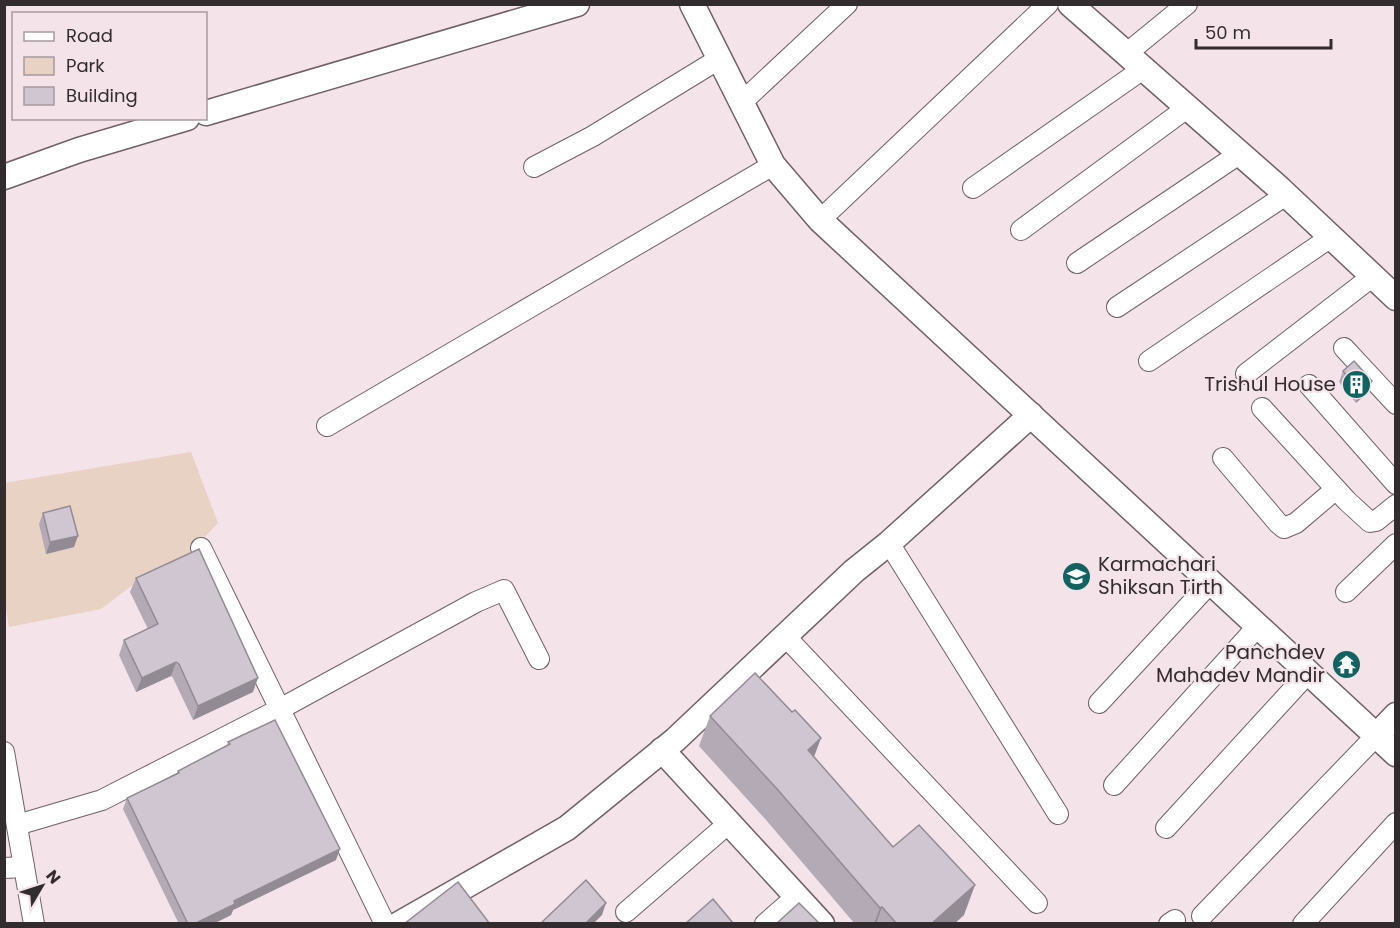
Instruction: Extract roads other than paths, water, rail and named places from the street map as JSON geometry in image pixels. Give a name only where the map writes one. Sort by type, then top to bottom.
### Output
[{"type":"street","points":[[207,113],[577,4]]},
{"type":"street","points":[[692,4],[773,165],[820,220],[1395,754]]},
{"type":"street","points":[[741,102],[847,4]]},
{"type":"street","points":[[820,220],[1048,4]]},
{"type":"street","points":[[1070,4],[1286,195],[1395,298]]},
{"type":"street","points":[[973,188],[1135,61],[1187,4]]},
{"type":"street","points":[[534,167],[593,136],[719,59]]},
{"type":"street","points":[[1021,230],[1187,108]]},
{"type":"street","points":[[4,177],[79,150],[180,120]]},
{"type":"street","points":[[1077,263],[1239,154]]},
{"type":"street","points":[[327,426],[773,165]]},
{"type":"street","points":[[1117,307],[1286,195]]},
{"type":"street","points":[[1149,361],[1331,237]]},
{"type":"street","points":[[1246,374],[1373,276]]},
{"type":"street","points":[[1344,348],[1395,404]]},
{"type":"street","points":[[1309,385],[1395,484]]},
{"type":"street","points":[[1262,408],[1359,514],[1370,522],[1377,521],[1395,505]]},
{"type":"street","points":[[399,924],[567,828],[662,750],[854,571],[889,543],[1030,415]]},
{"type":"street","points":[[1223,458],[1284,528],[1296,523],[1336,489]]},
{"type":"street","points":[[889,543],[1058,814]]},
{"type":"street","points":[[1346,592],[1395,544]]},
{"type":"street","points":[[201,548],[385,924]]},
{"type":"street","points":[[1099,702],[1210,582]]},
{"type":"street","points":[[17,825],[102,800],[280,709],[476,602],[504,590],[539,659]]},
{"type":"street","points":[[1114,785],[1258,626]]},
{"type":"street","points":[[785,636],[1037,903]]},
{"type":"street","points":[[1166,828],[1308,672]]},
{"type":"street","points":[[1202,916],[1395,716]]},
{"type":"street","points":[[662,750],[822,924]]},
{"type":"street","points":[[4,752],[34,924]]},
{"type":"street","points":[[626,912],[729,823]]},
{"type":"street","points":[[1303,924],[1395,823]]},
{"type":"street","points":[[4,868],[24,867]]},
{"type":"street","points":[[765,924],[797,896]]},
{"type":"place","name":"Trishul House","points":[[1357,384]]},
{"type":"place","name":"Karmachari Shiksan Tirth","points":[[1077,576]]},
{"type":"place","name":"Panchdev Mahadev Mandir","points":[[1346,664]]}]
